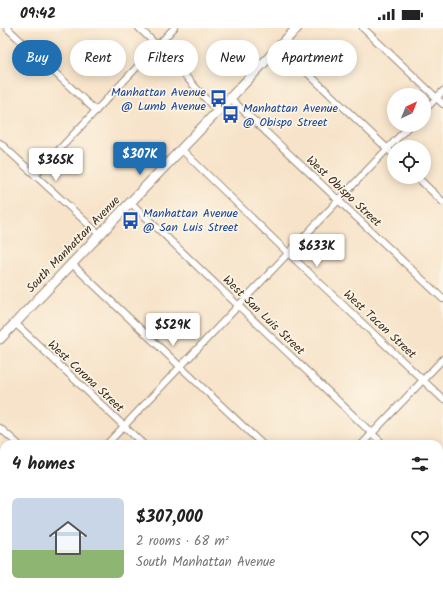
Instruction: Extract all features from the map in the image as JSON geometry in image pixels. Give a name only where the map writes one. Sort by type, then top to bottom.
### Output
[{"type":"main road","name":"South Manhattan Avenue","points":[[285,40],[297,28]]},
{"type":"main road","name":"South Manhattan Avenue","points":[[0,339],[267,59]]},
{"type":"street","points":[[7,28],[96,111]]},
{"type":"street","points":[[139,28],[152,40]]},
{"type":"street","points":[[163,40],[174,28]]},
{"type":"street","points":[[363,28],[443,104]]},
{"type":"street","points":[[34,175],[134,71]]},
{"type":"street","points":[[185,76],[217,111]]},
{"type":"street","points":[[311,76],[387,148]]},
{"type":"street","points":[[431,103],[443,91]]},
{"type":"street","name":"West Obispo Street","points":[[230,98],[443,300]]},
{"type":"street","points":[[396,140],[404,132]]},
{"type":"street","points":[[0,143],[99,234]]},
{"type":"street","name":"West Tacon Street","points":[[181,149],[288,253],[443,399]]},
{"type":"street","points":[[111,440],[387,150]]},
{"type":"street","points":[[424,184],[443,202]]},
{"type":"street","name":"West San Luis Street","points":[[130,202],[380,440]]},
{"type":"street","points":[[72,264],[258,440]]},
{"type":"street","name":"West Corona Street","points":[[15,323],[139,440]]},
{"type":"street","points":[[366,440],[443,359]]},
{"type":"street","points":[[0,428],[14,440]]},
{"type":"place","name":"Manhattan Avenue @ Lumb Avenue","points":[[219,99]]},
{"type":"place","name":"Manhattan Avenue @ Obispo Street","points":[[230,115]]},
{"type":"place","name":"Manhattan Avenue @ San Luis Street","points":[[130,220]]}]
